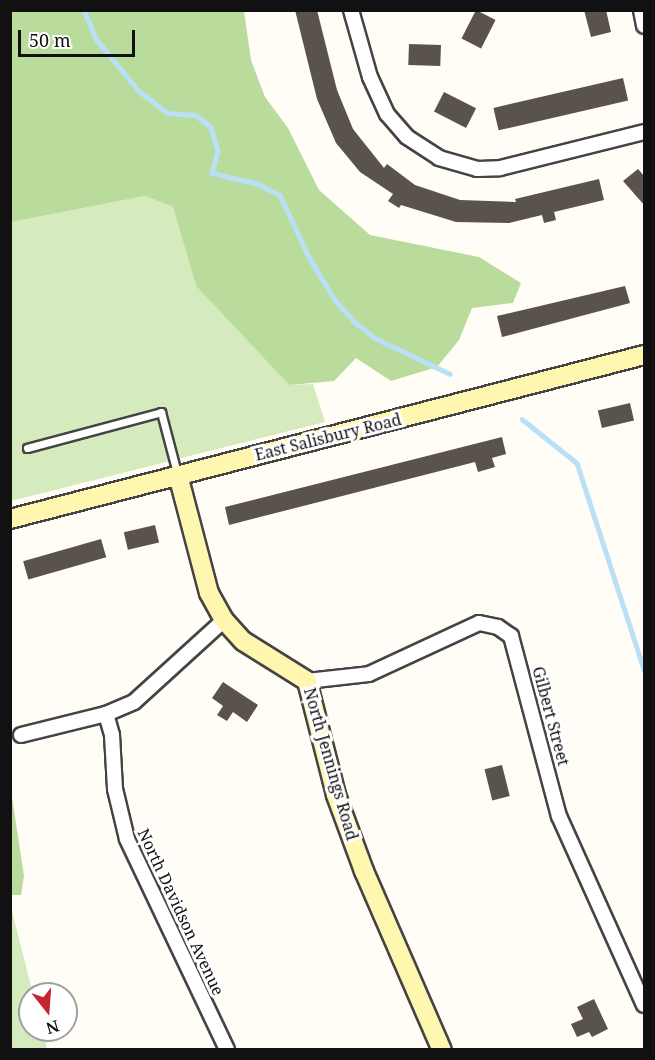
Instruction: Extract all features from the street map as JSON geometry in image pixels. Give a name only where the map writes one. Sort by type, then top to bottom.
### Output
[{"type":"street","points":[[641,10],[645,26]]},
{"type":"street","points":[[354,11],[377,96],[396,126],[423,150],[458,164],[500,168],[645,132]]},
{"type":"street","name":"East Salisbury Road","points":[[10,519],[645,355]]},
{"type":"street","name":"North Jennings Road","points":[[178,476],[209,593],[224,620],[243,641],[307,681],[336,795],[360,860],[442,1050]]},
{"type":"street","points":[[21,735],[106,714],[134,702],[224,620]]},
{"type":"street","name":"Gilbert Street","points":[[307,681],[369,674],[479,623],[498,627],[511,636],[559,816],[645,1005]]},
{"type":"street","name":"North Davidson Avenue","points":[[106,714],[112,735],[115,789],[127,839],[226,1050]]},
{"type":"lane","points":[[27,448],[161,412],[178,476]]},
{"type":"green space","points":[[11,10],[244,11],[251,60],[265,97],[288,128],[319,190],[370,235],[479,257],[521,283],[513,303],[472,308],[459,340],[437,367],[391,381],[356,358],[334,381],[289,385],[196,286],[173,207],[145,196],[11,222]]},
{"type":"green space","points":[[145,196],[173,207],[196,286],[289,385],[313,384],[325,422],[11,501],[11,222]]},
{"type":"green space","points":[[10,752],[12,797],[24,876],[21,895],[11,895]]},
{"type":"green space","points":[[11,907],[30,982],[18,982],[18,1042],[45,1042],[47,1049],[11,1049]]},
{"type":"building","points":[[295,10],[317,10],[337,90],[353,129],[384,168],[387,164],[415,185],[460,200],[516,202],[515,199],[599,179],[604,200],[554,212],[556,220],[544,223],[542,215],[509,223],[456,222],[401,205],[399,208],[388,201],[393,194],[360,172],[336,143],[317,99]]},
{"type":"building","points":[[476,10],[496,20],[481,48],[461,39]]},
{"type":"building","points":[[584,10],[606,10],[611,32],[591,37]]},
{"type":"building","points":[[409,44],[441,45],[440,66],[408,65]]},
{"type":"building","points":[[623,78],[628,100],[499,130],[493,108]]},
{"type":"building","points":[[444,92],[476,108],[466,128],[434,112]]},
{"type":"building","points":[[638,169],[645,177],[645,206],[623,181]]},
{"type":"building","points":[[625,286],[630,303],[502,337],[497,316]]},
{"type":"building","points":[[630,403],[634,421],[602,428],[598,410]]},
{"type":"building","points":[[502,437],[506,454],[492,458],[495,467],[478,472],[475,462],[229,525],[225,507]]},
{"type":"building","points":[[155,525],[159,543],[128,550],[124,532]]},
{"type":"building","points":[[101,539],[106,557],[28,580],[23,561]]},
{"type":"building","points":[[223,682],[258,705],[247,722],[233,712],[227,721],[217,715],[223,706],[212,698]]},
{"type":"building","points":[[502,765],[510,796],[492,800],[485,769]]},
{"type":"building","points":[[594,999],[608,1029],[592,1037],[589,1032],[577,1037],[571,1024],[583,1019],[577,1007]]},
{"type":"waterway","points":[[84,10],[97,40],[138,90],[167,113],[196,115],[211,127],[218,151],[212,173],[256,183],[280,195],[309,257],[335,300],[356,323],[375,338],[450,374]]},
{"type":"waterway","points":[[522,419],[577,463],[644,669]]}]
